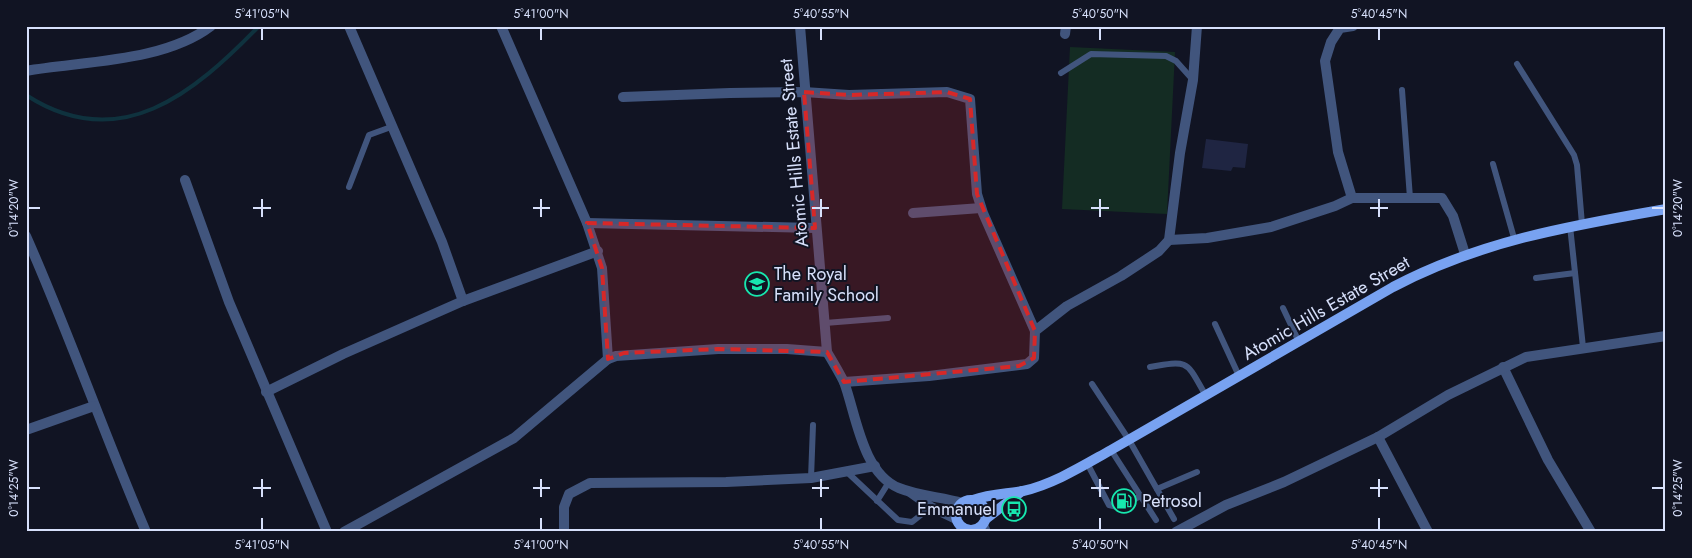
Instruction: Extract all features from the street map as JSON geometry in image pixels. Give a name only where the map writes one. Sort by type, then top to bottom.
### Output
[{"type":"main road","name":"Atomic Hills Estate Street","points":[[974,500],[999,493],[1022,491],[1087,463],[1393,287],[1465,254],[1514,238],[1666,209]]},
{"type":"main road","name":"Atomic Hills Estate Street","points":[[985,525],[1022,491]]},
{"type":"main road","points":[[974,500],[982,504],[985,525],[971,531],[957,525],[957,510],[962,503],[974,500]]},
{"type":"street","points":[[26,70],[128,56],[168,48],[196,38],[211,26]]},
{"type":"street","points":[[349,26],[442,242],[463,301]]},
{"type":"street","points":[[501,26],[588,223],[598,251],[602,268],[608,359]]},
{"type":"street","name":"Atomic Hills Estate Street","points":[[800,26],[815,228],[827,352],[844,382],[857,428],[875,466],[889,482],[907,490],[957,525]]},
{"type":"street","points":[[1035,331],[1067,306],[1121,276],[1160,251],[1168,240],[1180,153],[1193,80],[1197,26]]},
{"type":"street","points":[[1352,198],[1338,152],[1325,61],[1331,42],[1340,28],[1353,26]]},
{"type":"street","points":[[623,97],[804,92],[849,95],[947,92],[970,99],[977,194],[981,208],[1035,331],[1034,358],[1027,364],[929,376],[844,382]]},
{"type":"street","points":[[185,180],[229,302],[266,392],[328,532]]},
{"type":"street","points":[[1168,240],[1207,238],[1271,227],[1335,206],[1352,198],[1442,198],[1453,216],[1465,254]]},
{"type":"street","points":[[913,213],[981,208]]},
{"type":"street","points":[[588,223],[815,228]]},
{"type":"street","points":[[26,236],[53,296],[94,406],[146,532]]},
{"type":"street","points":[[266,392],[343,354],[463,301],[598,251]]},
{"type":"street","points":[[1176,532],[1226,505],[1284,482],[1378,437],[1448,395],[1526,356],[1666,336]]},
{"type":"street","points":[[344,532],[514,438],[608,359],[624,353],[718,348],[787,349],[827,352]]},
{"type":"street","points":[[1503,367],[1548,460],[1591,532]]},
{"type":"street","points":[[26,430],[94,406]]},
{"type":"street","points":[[1378,437],[1428,532]]},
{"type":"street","points":[[564,532],[564,507],[569,494],[590,483],[726,482],[811,478],[875,466]]},
{"type":"street","name":"Atomic Hills Estate Street","points":[[907,490],[962,503]]},
{"type":"lane","points":[[1061,73],[1090,54],[1166,56],[1176,61],[1193,80]]},
{"type":"lane","points":[[1517,64],[1574,155],[1577,165],[1582,224]]},
{"type":"lane","points":[[1402,90],[1410,198]]},
{"type":"lane","points":[[349,187],[368,135],[391,127]]},
{"type":"lane","points":[[1493,164],[1514,238]]},
{"type":"lane","points":[[1570,226],[1583,347]]},
{"type":"lane","points":[[1536,278],[1575,273]]},
{"type":"lane","points":[[1283,308],[1299,342]]},
{"type":"lane","points":[[825,322],[888,318]]},
{"type":"lane","points":[[1215,324],[1240,376]]},
{"type":"lane","points":[[1150,367],[1183,363],[1188,366],[1206,396]]},
{"type":"lane","points":[[1092,384],[1128,440],[1174,519]]},
{"type":"lane","points":[[811,478],[813,425]]},
{"type":"lane","points":[[1111,450],[1156,520]]},
{"type":"lane","points":[[1087,463],[1109,505],[1121,508],[1140,496]]},
{"type":"lane","points":[[847,472],[898,520],[906,523],[912,522],[932,507]]},
{"type":"lane","points":[[1157,490],[1198,472]]},
{"type":"lane","points":[[877,500],[889,482]]},
{"type":"highlighted area","points":[[804,92],[849,95],[947,92],[970,99],[977,194],[1035,331],[1034,358],[1019,366],[844,382],[827,352],[718,349],[624,353],[608,359],[602,268],[587,223],[815,228]]},
{"type":"green space","points":[[1070,47],[1175,52],[1167,214],[1062,209]]},
{"type":"building","points":[[1206,139],[1248,144],[1245,168],[1233,167],[1231,171],[1202,168]]},
{"type":"waterway","points":[[26,95],[60,112],[93,119],[124,118],[153,108],[181,93],[208,74],[259,26]]},
{"type":"place","name":"The Royal Family School","points":[[757,284]]},
{"type":"place","name":"Petrosol","points":[[1124,501]]},
{"type":"place","name":"Emmanuel","points":[[1014,509]]}]
